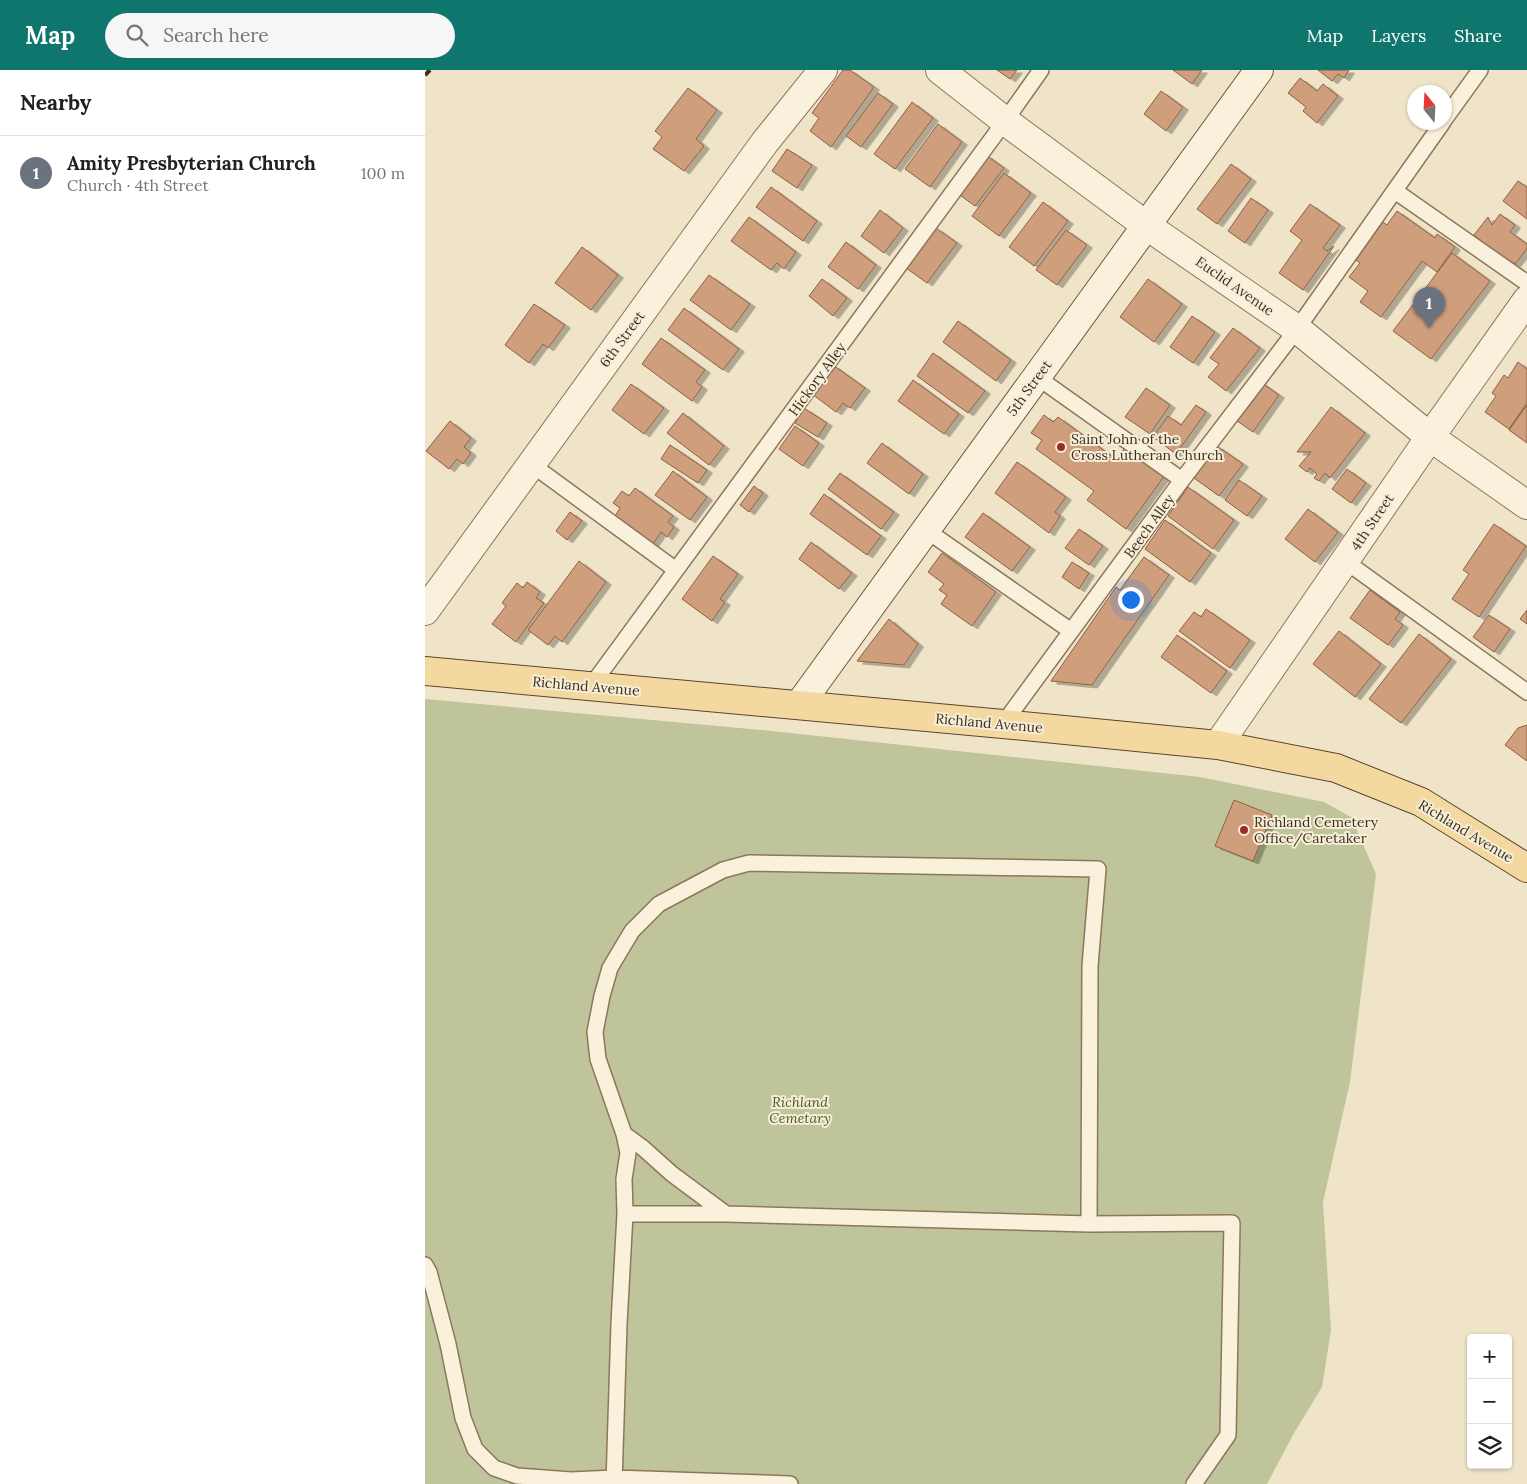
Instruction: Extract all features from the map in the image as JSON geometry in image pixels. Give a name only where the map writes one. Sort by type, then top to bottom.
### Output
[{"type":"main road","name":"Richland Avenue","points":[[425,671],[1218,745],[1336,768],[1421,802],[1527,868]]},
{"type":"street","name":"6th Street","points":[[425,611],[765,142],[823,70]]},
{"type":"street","name":"Euclid Avenue","points":[[940,70],[1005,122],[1147,226],[1297,329],[1430,437],[1527,505]]},
{"type":"street","name":"5th Street","points":[[799,705],[1259,70]]},
{"type":"street","name":"4th Street","points":[[1218,745],[1430,437],[1527,300]]},
{"type":"lane","name":"Hickory Alley","points":[[591,686],[1005,122],[1041,70]]},
{"type":"lane","name":"Beech Alley","points":[[1452,110],[1480,70]]},
{"type":"lane","name":"Beech Alley","points":[[1003,724],[1182,480],[1297,329],[1438,130]]},
{"type":"lane","points":[[1395,191],[1527,283]]},
{"type":"lane","points":[[1037,377],[1182,480]]},
{"type":"lane","points":[[531,464],[676,570]]},
{"type":"lane","points":[[926,530],[1071,632]]},
{"type":"lane","points":[[1345,561],[1527,692]]},
{"type":"lane","points":[[614,1481],[627,1153],[624,1134],[598,1059],[595,1032],[610,968],[632,931],[659,904],[667,899],[723,870],[749,863],[1098,869],[1090,966],[1089,1224]]},
{"type":"lane","points":[[624,1134],[672,1174],[726,1214]]},
{"type":"lane","points":[[625,1214],[726,1214],[1089,1224],[1232,1223],[1228,1435],[1194,1484]]},
{"type":"lane","points":[[425,1264],[429,1272],[448,1344],[463,1418],[475,1449],[494,1468],[517,1476],[571,1480],[791,1484]]},
{"type":"green space","name":"Richland Cemetary","points":[[425,699],[772,731],[1200,777],[1324,802],[1351,817],[1376,874],[1350,1082],[1323,1202],[1331,1330],[1322,1387],[1294,1433],[1267,1484],[425,1484]]},
{"type":"building","points":[[843,70],[850,70],[874,87],[831,147],[810,131],[819,118],[812,113]]},
{"type":"building","points":[[997,70],[1017,70],[1010,79]]},
{"type":"building","points":[[1173,70],[1202,70],[1192,84]]},
{"type":"building","points":[[1318,70],[1349,70],[1344,78],[1338,74],[1332,81]]},
{"type":"building","points":[[1300,78],[1317,91],[1323,84],[1338,96],[1317,123],[1303,111],[1306,107],[1288,93]]},
{"type":"building","points":[[688,88],[717,110],[696,139],[704,146],[684,171],[653,149],[662,137],[655,131]]},
{"type":"building","points":[[1161,91],[1183,107],[1166,131],[1144,114]]},
{"type":"building","points":[[878,93],[893,104],[861,147],[846,136]]},
{"type":"building","points":[[912,102],[933,118],[895,169],[874,154]]},
{"type":"building","points":[[938,124],[962,142],[930,187],[905,169]]},
{"type":"building","points":[[787,149],[812,165],[797,188],[772,171]]},
{"type":"building","points":[[986,155],[1004,168],[975,206],[957,193]]},
{"type":"building","points":[[1231,164],[1251,179],[1217,224],[1197,209]]},
{"type":"building","points":[[1004,173],[1031,193],[999,236],[972,216]]},
{"type":"building","points":[[1518,181],[1527,187],[1527,219],[1503,201]]},
{"type":"building","points":[[771,187],[817,221],[803,241],[756,207]]},
{"type":"building","points":[[1251,198],[1268,210],[1245,243],[1228,231]]},
{"type":"building","points":[[1043,202],[1068,221],[1034,266],[1009,247]]},
{"type":"building","points":[[1310,204],[1340,225],[1323,248],[1327,251],[1334,246],[1303,290],[1279,273],[1302,240],[1290,231]]},
{"type":"building","points":[[880,210],[903,228],[884,253],[861,236]]},
{"type":"building","points":[[1397,211],[1435,238],[1437,234],[1455,247],[1437,272],[1422,261],[1381,317],[1360,302],[1368,291],[1349,277],[1360,263],[1356,260],[1383,222],[1387,225]]},
{"type":"building","points":[[1500,214],[1515,225],[1510,232],[1527,244],[1527,249],[1515,264],[1513,262],[1511,264],[1474,235],[1488,217],[1492,225]]},
{"type":"building","points":[[749,217],[796,252],[784,269],[777,263],[771,270],[731,241]]},
{"type":"building","points":[[936,228],[957,243],[927,283],[906,268]]},
{"type":"building","points":[[1066,230],[1087,245],[1057,285],[1036,270]]},
{"type":"building","points":[[846,242],[876,265],[858,289],[828,267]]},
{"type":"building","points":[[582,247],[618,275],[591,310],[555,283]]},
{"type":"building","points":[[1452,253],[1490,281],[1431,359],[1393,331]]},
{"type":"building","points":[[709,275],[750,304],[731,330],[690,300]]},
{"type":"building","points":[[822,279],[847,298],[833,316],[809,296]]},
{"type":"building","points":[[1148,279],[1182,304],[1154,342],[1120,317]]},
{"type":"building","points":[[534,304],[565,325],[548,348],[543,344],[529,363],[505,345]]},
{"type":"building","points":[[684,308],[739,349],[723,370],[668,330]]},
{"type":"building","points":[[1192,316],[1215,332],[1193,363],[1170,347]]},
{"type":"building","points":[[958,321],[1011,360],[996,381],[943,342]]},
{"type":"building","points":[[1233,328],[1260,348],[1226,391],[1208,377],[1219,364],[1210,358]]},
{"type":"building","points":[[661,338],[705,370],[696,382],[702,387],[692,401],[642,364]]},
{"type":"building","points":[[933,353],[985,391],[968,413],[917,376]]},
{"type":"building","points":[[1518,362],[1527,369],[1527,403],[1509,429],[1485,412],[1496,396],[1492,393],[1504,375],[1508,378]]},
{"type":"building","points":[[833,365],[865,388],[850,408],[843,403],[836,412],[812,394]]},
{"type":"building","points":[[913,380],[959,414],[944,434],[898,401]]},
{"type":"building","points":[[1259,381],[1279,395],[1253,432],[1233,418]]},
{"type":"building","points":[[631,384],[664,408],[644,434],[612,410]]},
{"type":"building","points":[[1146,388],[1170,405],[1150,434],[1125,417]]},
{"type":"building","points":[[1196,405],[1206,412],[1176,454],[1153,437],[1168,416],[1181,425]]},
{"type":"building","points":[[1527,405],[1527,443],[1509,430]]},
{"type":"building","points":[[1331,407],[1365,433],[1330,478],[1325,473],[1319,481],[1314,478],[1317,474],[1310,468],[1307,472],[1299,466],[1311,452],[1297,452]]},
{"type":"building","points":[[804,408],[827,423],[818,437],[795,423]]},
{"type":"building","points":[[683,413],[724,446],[709,465],[667,433]]},
{"type":"building","points":[[1044,415],[1053,422],[1058,417],[1117,460],[1126,446],[1165,475],[1126,529],[1087,500],[1094,491],[1036,449],[1042,440],[1031,433]]},
{"type":"building","points":[[450,421],[471,438],[464,447],[471,453],[463,464],[457,459],[449,469],[426,451]]},
{"type":"building","points":[[795,426],[819,443],[803,466],[779,449]]},
{"type":"building","points":[[882,443],[923,474],[909,494],[867,463]]},
{"type":"building","points":[[670,445],[707,470],[698,483],[661,459]]},
{"type":"building","points":[[1217,446],[1243,464],[1219,496],[1194,478]]},
{"type":"building","points":[[1017,462],[1066,497],[1055,512],[1060,516],[1049,533],[995,493]]},
{"type":"building","points":[[1347,469],[1366,483],[1351,503],[1332,489]]},
{"type":"building","points":[[673,471],[707,497],[690,520],[655,495]]},
{"type":"building","points":[[840,473],[894,512],[881,529],[828,489]]},
{"type":"building","points":[[1239,480],[1262,496],[1247,516],[1225,500]]},
{"type":"building","points":[[754,486],[763,493],[749,512],[740,505]]},
{"type":"building","points":[[1188,487],[1234,520],[1213,549],[1168,516]]},
{"type":"building","points":[[635,488],[673,516],[668,522],[674,527],[667,537],[661,532],[653,544],[615,516],[620,508],[613,503],[622,491],[629,496]]},
{"type":"building","points":[[824,494],[881,536],[867,555],[810,514]]},
{"type":"building","points":[[1308,509],[1338,532],[1315,562],[1285,539]]},
{"type":"building","points":[[570,512],[582,521],[567,540],[556,531]]},
{"type":"building","points":[[983,513],[1030,547],[1012,571],[965,537]]},
{"type":"building","points":[[1165,520],[1211,553],[1190,582],[1145,549]]},
{"type":"building","points":[[1494,524],[1526,546],[1479,617],[1452,599],[1469,574],[1463,570]]},
{"type":"building","points":[[1079,529],[1103,546],[1089,565],[1065,548]]},
{"type":"building","points":[[811,542],[852,573],[839,589],[799,559]]},
{"type":"building","points":[[942,553],[996,592],[972,626],[941,604],[947,595],[939,590],[944,584],[928,572]]},
{"type":"building","points":[[713,556],[738,574],[720,599],[725,602],[712,621],[682,599]]},
{"type":"building","points":[[1144,557],[1169,575],[1092,685],[1051,681],[1116,587],[1120,590]]},
{"type":"building","points":[[579,561],[606,582],[562,642],[555,636],[548,645],[528,630]]},
{"type":"building","points":[[1072,562],[1089,573],[1079,589],[1062,577]]},
{"type":"building","points":[[527,582],[540,592],[536,598],[544,603],[516,642],[492,624],[506,606],[502,603],[517,583],[523,588]]},
{"type":"building","points":[[1370,590],[1400,612],[1395,619],[1403,625],[1388,645],[1350,618]]},
{"type":"building","points":[[1206,609],[1250,640],[1230,668],[1179,631],[1194,612],[1201,617]]},
{"type":"building","points":[[1527,610],[1527,624],[1520,619]]},
{"type":"building","points":[[1489,615],[1510,629],[1494,652],[1473,637]]},
{"type":"building","points":[[889,619],[918,644],[904,665],[857,661]]},
{"type":"building","points":[[1339,631],[1381,664],[1355,697],[1313,664]]},
{"type":"building","points":[[1419,634],[1451,659],[1401,723],[1369,699]]},
{"type":"building","points":[[1177,635],[1227,671],[1211,693],[1161,657]]},
{"type":"building","points":[[1527,725],[1527,761],[1505,745],[1518,728]]},
{"type":"building","name":"Richland Cemetery Office/Caretaker","points":[[1234,800],[1272,815],[1253,861],[1215,846]]},
{"type":"railway","points":[[425,75],[430,70]]},
{"type":"place","name":"Amity Presbyterian Church","points":[[1429,328]]},
{"type":"place","name":"Saint John of the Cross Lutheran Church","points":[[1061,447]]},
{"type":"place","name":"Richland Cemetery Office/Caretaker","points":[[1244,830]]}]
